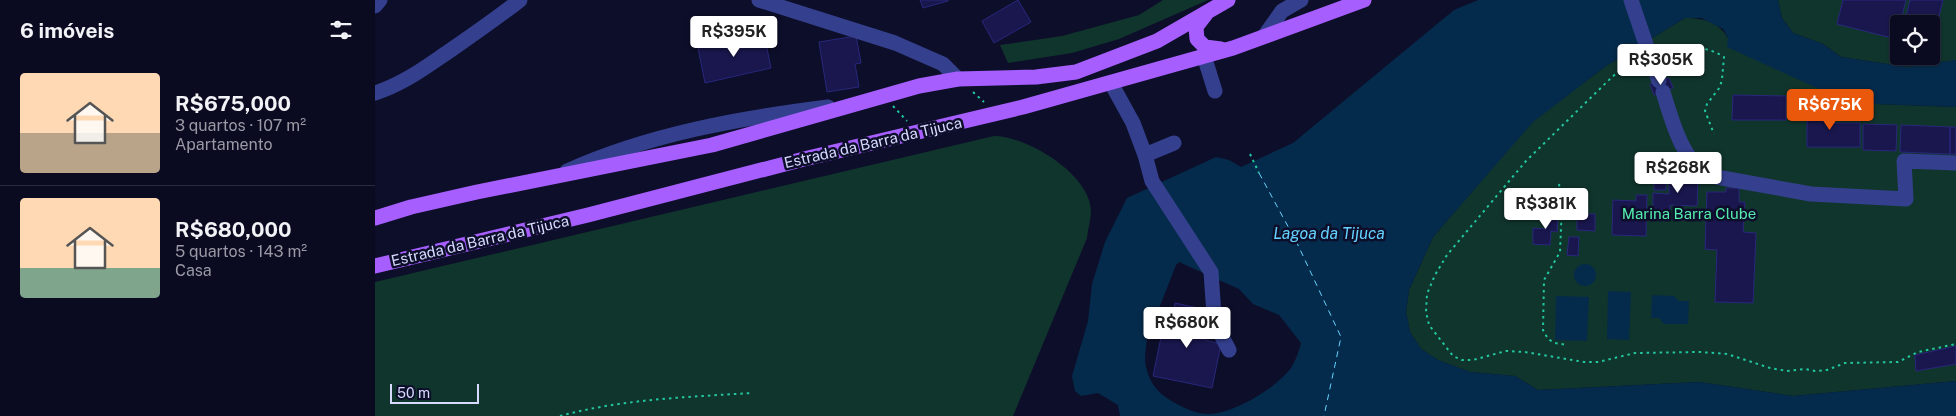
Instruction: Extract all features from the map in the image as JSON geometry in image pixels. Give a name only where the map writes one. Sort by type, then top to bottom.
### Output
[{"type":"main road","points":[[375,218],[411,207],[557,175],[643,161],[712,146],[919,86],[958,79],[1036,77],[1076,72],[1157,41],[1228,0]]},
{"type":"main road","name":"Estrada da Barra da Tijuca","points":[[375,266],[588,215],[804,159],[1005,112],[1233,48],[1364,0]]},
{"type":"main road","points":[[1210,10],[1196,27],[1197,40],[1201,46],[1209,48],[1233,48]]},
{"type":"street","points":[[375,6],[380,0]]},
{"type":"street","points":[[375,92],[393,87],[419,72],[521,0]]},
{"type":"street","points":[[759,0],[895,43],[943,64],[958,79]]},
{"type":"street","points":[[1265,35],[1282,11],[1301,0]]},
{"type":"street","points":[[1631,0],[1683,145],[1691,161],[1703,172],[1711,176],[1811,194],[1906,199],[1904,161],[1956,163]]},
{"type":"street","points":[[1204,56],[1215,91]]},
{"type":"street","points":[[1111,83],[1133,123],[1152,181],[1212,275],[1214,315],[1220,333],[1229,350]]},
{"type":"street","points":[[1145,155],[1174,143]]},
{"type":"path","points":[[1658,46],[1687,46],[1706,50],[1724,57],[1723,79],[1720,87],[1707,104],[1705,111],[1714,134]]},
{"type":"path","points":[[1639,55],[1612,77],[1526,161],[1453,248],[1435,275],[1427,294],[1426,312],[1429,325],[1453,356],[1462,360],[1473,360],[1506,351],[1583,362],[1598,362],[1635,353],[1700,352],[1727,354],[1770,368],[1787,371],[1805,369],[1815,371],[1827,370],[1845,363],[1898,362],[1918,352],[1956,344]]},
{"type":"path","points":[[958,79],[983,101],[1005,112]]},
{"type":"path","points":[[888,100],[912,126]]},
{"type":"path","points":[[1250,154],[1259,173]]},
{"type":"path","points":[[1559,184],[1562,205],[1560,252],[1544,280],[1543,330],[1548,338],[1555,343],[1567,345]]},
{"type":"path","points":[[560,416],[595,408],[677,398],[752,393]]},
{"type":"green space","points":[[1163,0],[1208,0],[1119,39],[1072,53],[1008,63],[1000,45],[1062,36],[1139,15]]},
{"type":"green space","points":[[1778,0],[1956,0],[1956,60],[1940,62],[1940,15],[1890,15],[1890,64],[1841,57],[1823,44],[1793,33],[1782,18]]},
{"type":"green space","name":"Marina Barra Clube","points":[[1685,18],[1710,22],[1720,28],[1728,38],[1850,103],[1956,107],[1956,381],[1793,396],[1699,382],[1538,390],[1515,376],[1470,372],[1438,360],[1421,349],[1410,332],[1406,312],[1409,290],[1433,237],[1533,121],[1606,66]]},
{"type":"green space","points":[[1894,65],[1921,65],[1907,67]]},
{"type":"green space","points":[[994,136],[1023,143],[1055,160],[1069,171],[1080,184],[1088,197],[1091,211],[1087,238],[1013,416],[375,416],[375,282]]},
{"type":"water","name":"Lagoa da Tijuca","points":[[1478,0],[1778,0],[1782,18],[1793,33],[1823,44],[1841,57],[1907,67],[1940,65],[1940,62],[1956,60],[1956,107],[1850,103],[1727,47],[1728,38],[1723,29],[1701,18],[1685,18],[1606,66],[1533,122],[1433,237],[1409,290],[1406,312],[1410,332],[1421,349],[1438,360],[1470,372],[1515,376],[1538,390],[1699,382],[1793,396],[1956,381],[1956,416],[1120,416],[1118,405],[1098,393],[1081,396],[1075,391],[1072,376],[1088,321],[1092,284],[1105,242],[1127,198],[1216,157],[1229,160],[1241,167],[1293,143],[1454,10]],"holes":[[[1179,262],[1239,289],[1253,304],[1279,315],[1301,343],[1293,365],[1276,383],[1242,404],[1219,413],[1209,414],[1199,413],[1173,402],[1163,395],[1152,383],[1145,362],[1151,317],[1158,311],[1176,265]]]},
{"type":"water","points":[[1585,264],[1593,267],[1596,275],[1593,283],[1585,286],[1577,283],[1574,275],[1577,267]]},
{"type":"water","points":[[1608,291],[1631,292],[1629,340],[1607,339]]},
{"type":"water","points":[[1652,295],[1674,296],[1679,301],[1689,301],[1688,324],[1664,324],[1659,318],[1651,318]]},
{"type":"water","points":[[1556,296],[1589,297],[1587,341],[1555,340]]},
{"type":"building","points":[[920,0],[948,0],[948,1],[923,8]]},
{"type":"building","points":[[1018,0],[1031,22],[994,43],[982,21]]},
{"type":"building","points":[[1843,0],[1906,0],[1902,15],[1890,15],[1890,37],[1837,24]]},
{"type":"building","points":[[1910,0],[1943,0],[1939,15],[1906,15]]},
{"type":"building","points":[[764,34],[771,68],[705,83],[698,48]]},
{"type":"building","points":[[856,36],[861,63],[855,64],[859,87],[827,92],[819,42]]},
{"type":"building","points":[[1669,78],[1673,88],[1654,95],[1650,84]]},
{"type":"building","points":[[1733,95],[1786,96],[1786,120],[1732,120]]},
{"type":"building","points":[[1807,107],[1830,107],[1830,123],[1860,123],[1860,147],[1807,147]]},
{"type":"building","points":[[1863,124],[1897,125],[1896,151],[1863,150]]},
{"type":"building","points":[[1901,125],[1950,127],[1950,154],[1900,152]]},
{"type":"building","points":[[1950,127],[1956,127],[1956,154],[1950,154]]},
{"type":"building","points":[[1666,177],[1666,190],[1654,190],[1654,178]]},
{"type":"building","points":[[1669,178],[1698,179],[1697,206],[1670,205],[1670,210],[1653,209],[1653,193],[1669,194]]},
{"type":"building","points":[[1726,188],[1739,188],[1739,202],[1745,202],[1743,232],[1756,233],[1753,303],[1715,302],[1717,250],[1705,249],[1707,192],[1726,192]]},
{"type":"building","points":[[1636,195],[1647,195],[1646,236],[1612,235],[1613,200],[1636,201]]},
{"type":"building","points":[[1547,212],[1558,213],[1557,232],[1551,231],[1550,245],[1533,244],[1533,228],[1546,229]]},
{"type":"building","points":[[1577,214],[1595,214],[1595,231],[1577,230]]},
{"type":"building","points":[[1569,237],[1579,237],[1578,256],[1567,255]]},
{"type":"building","points":[[1175,303],[1203,309],[1200,322],[1208,324],[1205,340],[1221,344],[1212,388],[1153,376],[1166,313],[1173,315]]},
{"type":"building","points":[[1956,346],[1956,364],[1916,371],[1915,355]]},
{"type":"ferry route","points":[[1259,173],[1297,243],[1341,337],[1324,416]]}]
